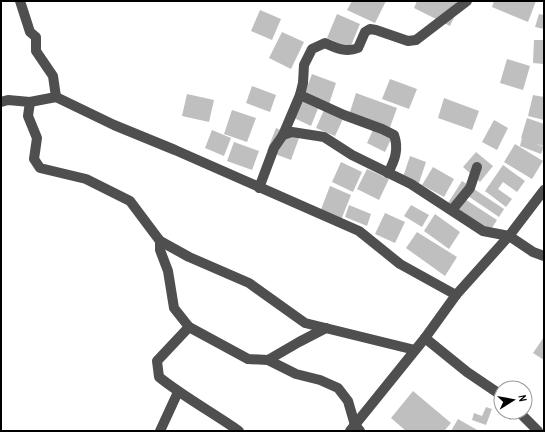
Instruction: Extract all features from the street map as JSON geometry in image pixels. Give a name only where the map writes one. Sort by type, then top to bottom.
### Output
[{"type":"street","points":[[20,1],[30,32],[36,37],[36,51],[53,76],[56,96]]},
{"type":"street","points":[[259,188],[274,148],[283,135],[300,95],[303,83],[304,65],[312,49],[325,43],[340,49],[352,51],[358,48],[365,32],[370,29],[408,41],[416,40],[467,1]]},
{"type":"street","points":[[300,95],[344,115],[382,128],[394,135],[397,144],[395,160],[388,173]]},
{"type":"street","points":[[1,102],[8,100],[30,102],[56,96],[120,128],[175,150],[359,231],[400,264],[456,295]]},
{"type":"street","points":[[30,102],[28,116],[37,138],[34,159],[40,168],[86,179],[130,201],[160,240],[189,257],[249,283],[305,323],[415,350]]},
{"type":"street","points":[[283,135],[292,132],[324,137],[352,155],[411,184],[483,231],[509,236],[533,252],[544,256]]},
{"type":"street","points":[[452,210],[470,188],[476,167]]},
{"type":"street","points":[[355,429],[456,295],[509,236],[544,190]]},
{"type":"street","points":[[160,240],[160,250],[168,271],[174,308],[189,327],[248,360],[268,360],[296,374],[320,380],[338,388],[348,401],[355,429]]},
{"type":"street","points":[[189,327],[158,361],[159,377],[178,392],[209,410],[239,431]]},
{"type":"street","points":[[268,360],[326,328]]},
{"type":"street","points":[[425,338],[467,372],[493,390]]},
{"type":"street","points":[[160,431],[178,392]]},
{"type":"street","points":[[527,420],[538,431]]},
{"type":"building","points":[[352,1],[386,1],[375,23],[347,10]]},
{"type":"building","points":[[417,1],[453,1],[460,4],[450,26],[414,8]]},
{"type":"building","points":[[494,1],[536,1],[528,22],[492,7]]},
{"type":"building","points":[[260,10],[281,19],[272,40],[251,31]]},
{"type":"building","points":[[337,14],[360,24],[350,48],[327,38]]},
{"type":"building","points":[[539,14],[544,15],[544,29],[535,27]]},
{"type":"building","points":[[282,32],[304,42],[291,69],[269,58]]},
{"type":"building","points":[[534,40],[544,40],[544,64],[533,63]]},
{"type":"building","points":[[507,59],[530,66],[523,90],[500,83]]},
{"type":"building","points":[[312,74],[336,83],[329,104],[304,95]]},
{"type":"building","points":[[390,79],[417,89],[409,109],[382,99]]},
{"type":"building","points":[[252,86],[276,95],[270,112],[246,103]]},
{"type":"building","points":[[356,93],[397,108],[389,130],[349,115]]},
{"type":"building","points":[[187,94],[214,100],[209,122],[182,116]]},
{"type":"building","points":[[533,95],[544,97],[544,120],[528,116]]},
{"type":"building","points":[[444,98],[479,111],[472,130],[438,118]]},
{"type":"building","points":[[302,99],[319,106],[311,126],[294,118]]},
{"type":"building","points":[[232,110],[256,118],[247,142],[224,134]]},
{"type":"building","points":[[324,110],[343,119],[335,136],[316,128]]},
{"type":"building","points":[[527,118],[544,124],[544,146],[536,144],[544,147],[541,154],[520,146]]},
{"type":"building","points":[[494,120],[508,128],[497,150],[482,142]]},
{"type":"building","points":[[276,128],[299,138],[291,160],[267,151]]},
{"type":"building","points":[[212,130],[231,138],[224,156],[205,148]]},
{"type":"building","points":[[373,130],[391,139],[385,152],[367,143]]},
{"type":"building","points":[[234,142],[259,151],[252,170],[227,161]]},
{"type":"building","points":[[515,144],[543,161],[532,179],[504,162]]},
{"type":"building","points":[[476,152],[493,166],[480,182],[463,167]]},
{"type":"building","points":[[410,156],[426,162],[419,183],[403,177]]},
{"type":"building","points":[[341,162],[362,172],[353,192],[332,182]]},
{"type":"building","points":[[503,165],[525,181],[517,192],[503,182],[498,189],[512,199],[506,207],[485,191]]},
{"type":"building","points":[[433,167],[454,179],[444,197],[422,185]]},
{"type":"building","points":[[367,169],[389,179],[379,200],[357,189]]},
{"type":"building","points":[[462,181],[504,209],[499,217],[462,192],[460,196],[497,220],[490,231],[448,203]]},
{"type":"building","points":[[330,186],[351,195],[341,220],[320,212]]},
{"type":"building","points":[[349,205],[371,214],[367,226],[345,217]]},
{"type":"building","points":[[411,205],[429,215],[422,227],[404,216]]},
{"type":"building","points":[[385,213],[405,222],[395,243],[375,234]]},
{"type":"building","points":[[435,214],[460,232],[449,249],[424,231]]},
{"type":"building","points":[[417,232],[457,257],[445,276],[406,248]]},
{"type":"building","points":[[544,337],[544,360],[533,353]]},
{"type":"building","points":[[413,391],[451,423],[444,431],[406,431],[391,418]]},
{"type":"building","points":[[486,407],[492,409],[486,425],[472,420],[474,413],[482,416]]},
{"type":"building","points":[[458,419],[479,431],[451,431]]}]
